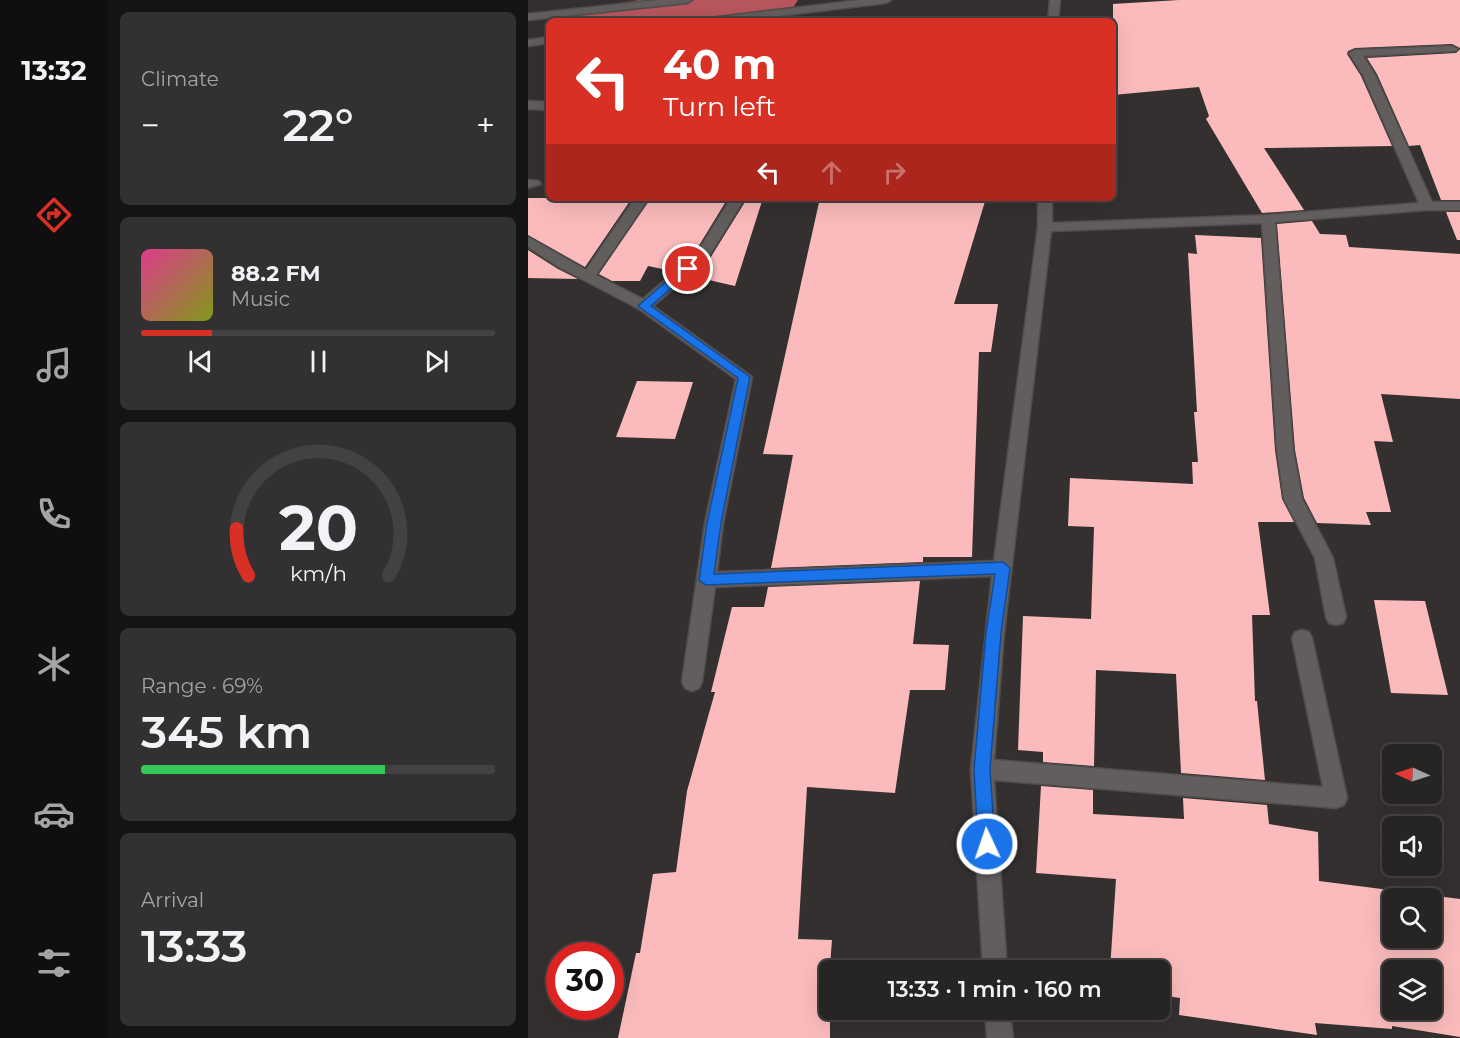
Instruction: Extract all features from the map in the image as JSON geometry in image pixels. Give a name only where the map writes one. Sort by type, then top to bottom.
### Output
[{"type":"street","points":[[528,17],[687,0]]},
{"type":"street","points":[[735,18],[886,0]]},
{"type":"street","points":[[1053,18],[1054,0]]},
{"type":"street","points":[[528,43],[546,40]]},
{"type":"street","points":[[1427,206],[1369,75],[1355,53],[1452,49]]},
{"type":"street","points":[[528,105],[546,106]]},
{"type":"street","points":[[588,278],[640,201]]},
{"type":"street","points":[[644,306],[702,256],[736,201]]},
{"type":"street","points":[[994,960],[982,769],[994,633],[1044,227],[1045,201]]},
{"type":"street","points":[[1044,227],[1268,219],[1427,206],[1460,206]]},
{"type":"street","points":[[1268,219],[1285,450],[1293,499],[1324,558],[1336,617]]},
{"type":"street","points":[[528,241],[588,278],[644,306],[744,377],[714,523],[693,682]]},
{"type":"street","points":[[706,580],[1003,568]]},
{"type":"street","points":[[982,769],[1336,798],[1302,638]]},
{"type":"street","points":[[999,1020],[1000,1038]]},
{"type":"building","points":[[1179,0],[1460,0],[1460,48],[1452,44],[1355,48],[1348,51],[1347,54],[1361,76],[1392,146],[1264,148],[1304,210],[1262,213],[1206,119],[1209,116],[1199,87],[1116,95],[1116,18],[1113,18],[1113,4]]},
{"type":"building","points":[[1460,49],[1460,200],[1441,200],[1420,145],[1409,146],[1377,74],[1367,58],[1456,53]]},
{"type":"building","points":[[528,198],[546,198],[546,201],[630,201],[585,267],[528,235]]},
{"type":"building","points":[[649,201],[726,201],[695,252],[672,271],[648,266],[640,281],[612,281],[599,274]]},
{"type":"building","points":[[762,201],[735,286],[691,276],[709,260],[745,202]]},
{"type":"building","points":[[819,201],[985,201],[954,304],[998,304],[991,352],[979,352],[972,557],[923,557],[923,562],[771,568],[793,455],[763,454]]},
{"type":"building","points":[[1446,212],[1460,212],[1460,240],[1457,240]]},
{"type":"building","points":[[1312,221],[1320,234],[1346,235],[1349,247],[1460,254],[1460,399],[1381,394],[1393,442],[1374,441],[1391,512],[1366,512],[1371,525],[1317,523],[1304,498],[1295,450],[1277,224]]},
{"type":"building","points":[[1195,235],[1261,238],[1275,450],[1282,499],[1294,522],[1258,522],[1270,615],[1252,615],[1255,701],[1257,701],[1265,780],[1181,773],[1176,674],[1096,670],[1094,766],[1043,762],[1043,752],[1018,750],[1023,616],[1091,619],[1094,527],[1068,526],[1070,478],[1193,484],[1192,462],[1198,462],[1194,412],[1197,412],[1188,253],[1197,254]]},
{"type":"building","points":[[528,250],[558,269],[578,279],[528,278]]},
{"type":"building","points":[[637,381],[693,382],[675,439],[616,437]]},
{"type":"building","points":[[920,581],[913,644],[949,645],[945,690],[910,690],[895,793],[807,787],[798,939],[832,940],[830,960],[819,960],[819,1020],[830,1020],[830,1038],[618,1038],[622,1020],[624,1020],[624,1010],[636,953],[640,953],[653,874],[676,872],[687,791],[715,692],[711,692],[732,607],[764,607],[768,587]]},
{"type":"building","points":[[1374,600],[1425,601],[1448,695],[1391,693]]},
{"type":"building","points":[[1041,786],[1093,790],[1093,814],[1184,819],[1183,798],[1267,805],[1269,824],[1318,832],[1319,881],[1382,889],[1382,948],[1442,948],[1442,897],[1460,899],[1460,1037],[1392,1026],[1392,1029],[1315,1023],[1317,1035],[1179,1015],[1180,998],[1170,996],[1170,960],[1111,960],[1116,879],[1036,873]]},
{"type":"waterway","points":[[618,18],[773,0]]},
{"type":"route","points":[[688,269],[644,306],[744,377],[714,523],[706,580],[1003,568],[994,633],[982,769],[987,844]]}]
